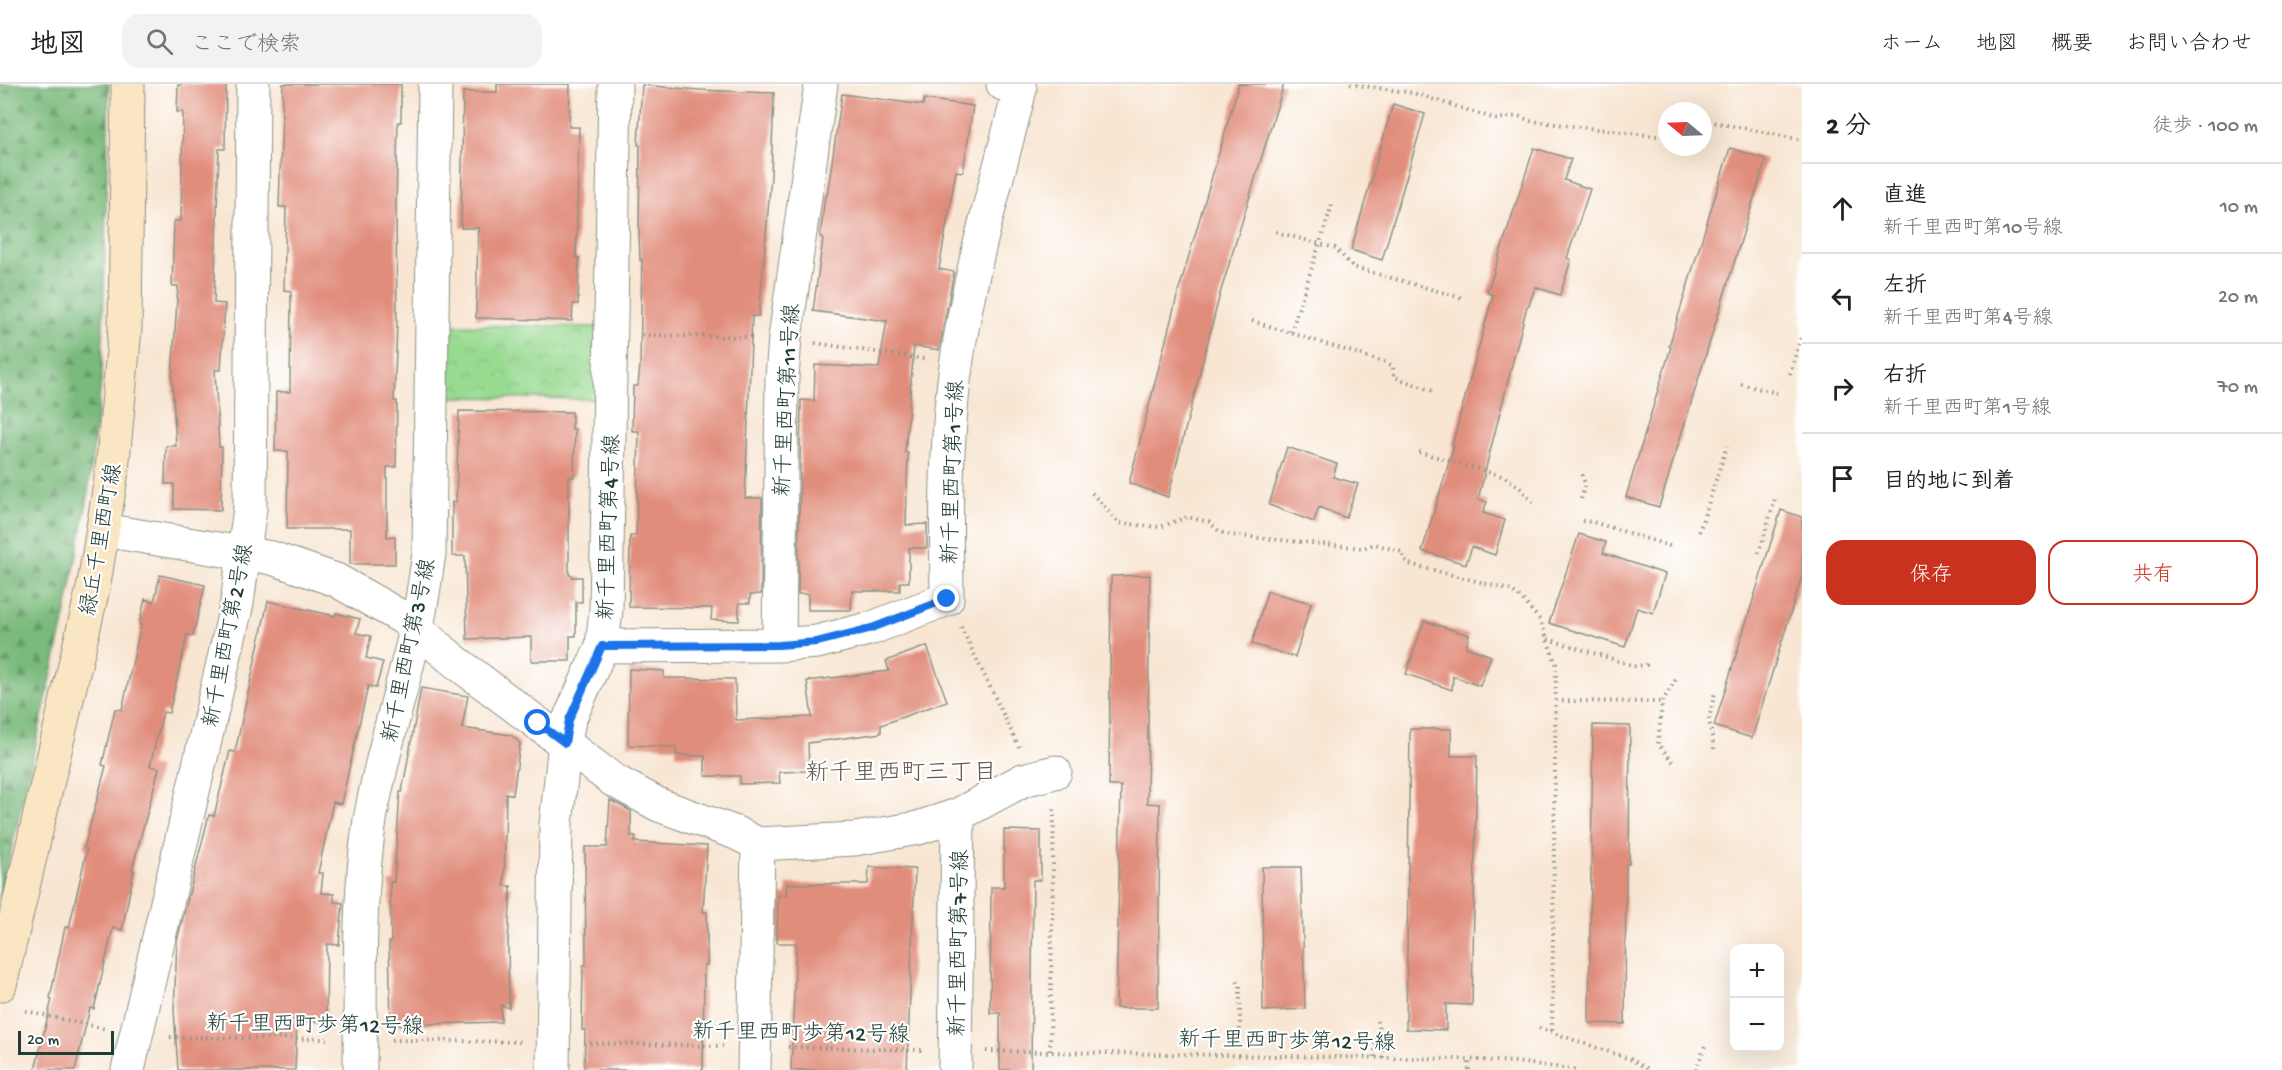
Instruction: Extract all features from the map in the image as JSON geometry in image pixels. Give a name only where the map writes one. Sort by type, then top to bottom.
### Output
[{"type":"street","name":"緑丘千里西町線","points":[[0,985],[94,584],[112,471],[125,329],[128,84]]},
{"type":"street","name":"新千里西町第2号線","points":[[128,1070],[237,603],[250,508],[253,84]]},
{"type":"street","name":"新千里西町第3号線","points":[[360,1055],[361,928],[370,820],[401,684],[417,628],[429,554],[435,84]]},
{"type":"street","name":"新千里西町第4号線","points":[[553,1056],[556,824],[565,743],[569,720],[602,646],[606,610],[615,84]]},
{"type":"street","name":"新千里西町第11号線","points":[[779,645],[782,378],[785,338],[821,84]]},
{"type":"street","name":"新千里西町第1号線","points":[[602,646],[779,645],[817,642],[872,628],[947,599],[947,480],[956,364],[976,262],[1020,89],[1003,84]]},
{"type":"street","points":[[103,530],[272,558],[336,580],[389,608],[417,628],[456,662],[604,774],[659,806],[736,833],[758,844],[855,839],[918,828],[958,815],[1023,780],[1055,772]]},
{"type":"street","name":"新千里西町第7号線","points":[[955,1060],[958,815]]},
{"type":"street","points":[[755,1058],[758,844]]},
{"type":"path","points":[[1350,84],[1413,93],[1496,119],[1518,116],[1531,121],[1658,136]]},
{"type":"path","points":[[1712,122],[1802,140]]},
{"type":"path","points":[[1291,332],[1334,202]]},
{"type":"path","points":[[1276,232],[1340,251],[1353,267],[1462,298]]},
{"type":"path","points":[[1252,321],[1393,366],[1394,378],[1436,392]]},
{"type":"path","points":[[1790,374],[1802,334]]},
{"type":"path","points":[[611,335],[785,338],[956,364]]},
{"type":"path","points":[[1741,384],[1777,393]]},
{"type":"path","points":[[1699,532],[1727,446]]},
{"type":"path","points":[[1419,452],[1505,477],[1520,488],[1533,503]]},
{"type":"path","points":[[1581,499],[1586,484],[1582,474]]},
{"type":"path","points":[[1092,492],[1119,524],[1160,527],[1187,517],[1209,522],[1220,532],[1230,535],[1363,548],[1375,544],[1402,552],[1408,564],[1511,590],[1535,613],[1548,638],[1556,664],[1552,1033]]},
{"type":"path","points":[[1759,553],[1776,496]]},
{"type":"path","points":[[1582,521],[1593,522],[1672,547]]},
{"type":"path","points":[[1548,638],[1635,666],[1646,665],[1648,662]]},
{"type":"path","points":[[968,641],[1016,742]]},
{"type":"path","points":[[1673,762],[1658,744],[1662,702],[1676,679]]},
{"type":"path","points":[[1714,749],[1709,719],[1715,692]]},
{"type":"path","points":[[1556,701],[1662,702]]},
{"type":"path","points":[[1050,1051],[1055,772]]},
{"type":"path","points":[[1237,981],[1240,985],[1240,1035]]},
{"type":"path","name":"新千里西町歩第12号線","points":[[26,1011],[136,1036],[360,1055],[955,1060],[1050,1051],[1469,1060],[1516,1062],[1578,1070]]},
{"type":"path","points":[[1377,1021],[1382,1037],[1383,1058]]},
{"type":"path","points":[[1539,1028],[1630,1059],[1650,1070]]},
{"type":"path","points":[[1375,1057],[1376,1036],[1379,1031]]},
{"type":"path","points":[[1696,1070],[1706,1043]]},
{"type":"path","points":[[1469,1060],[1469,1070]]},
{"type":"green space","points":[[0,84],[109,84],[102,373],[87,502],[64,621],[0,899]]},
{"type":"green space","points":[[450,325],[599,327],[597,399],[449,397]]},
{"type":"building","points":[[226,84],[225,149],[219,149],[214,303],[225,304],[221,370],[215,370],[219,447],[222,447],[221,510],[174,509],[174,484],[165,484],[166,446],[176,446],[172,377],[178,286],[172,286],[174,221],[181,221],[183,112],[177,112],[178,85]]},
{"type":"building","points":[[283,84],[401,84],[396,205],[397,325],[394,401],[397,401],[396,467],[387,467],[387,537],[395,536],[395,564],[350,564],[350,529],[287,529],[288,451],[275,451],[276,392],[290,392],[291,291],[284,290],[286,207],[279,207]]},
{"type":"building","points":[[497,84],[570,84],[569,127],[579,127],[576,258],[579,258],[578,304],[573,304],[572,321],[476,318],[478,228],[461,228],[463,92],[497,92]]},
{"type":"building","points":[[1239,84],[1284,84],[1220,294],[1168,497],[1129,483],[1178,293]]},
{"type":"building","points":[[642,85],[774,93],[771,176],[759,316],[752,316],[745,498],[762,498],[761,594],[750,595],[750,603],[739,603],[739,621],[711,620],[712,608],[629,607],[630,536],[636,536],[639,431],[632,431],[633,386],[638,386],[640,365],[642,260],[640,260],[639,232],[640,145],[638,145]]},
{"type":"building","points":[[842,94],[923,105],[924,99],[973,106],[963,172],[956,171],[939,269],[954,272],[939,350],[914,346],[905,453],[908,453],[906,525],[927,524],[927,548],[909,548],[909,582],[900,582],[900,591],[852,591],[851,610],[808,610],[808,594],[798,594],[801,400],[814,401],[815,365],[879,368],[887,321],[813,311],[823,238],[820,237],[825,196],[827,196]]},
{"type":"building","points":[[1393,104],[1425,114],[1382,260],[1351,250]]},
{"type":"building","points":[[1534,148],[1571,159],[1564,180],[1590,189],[1567,258],[1571,260],[1560,295],[1535,287],[1529,306],[1527,306],[1478,499],[1487,502],[1483,513],[1505,520],[1495,555],[1472,547],[1466,564],[1422,551],[1454,446],[1452,445],[1493,295],[1487,293]]},
{"type":"building","points":[[1730,148],[1766,159],[1659,507],[1626,497],[1671,347],[1669,346]]},
{"type":"building","points":[[459,411],[572,412],[572,429],[575,429],[574,477],[569,477],[569,575],[582,577],[582,602],[576,602],[576,636],[570,636],[570,661],[531,661],[531,637],[467,639],[465,556],[452,556],[452,502],[456,502]]},
{"type":"building","points":[[1287,447],[1337,464],[1333,477],[1358,484],[1346,518],[1319,507],[1314,522],[1269,505]]},
{"type":"building","points":[[1781,510],[1802,517],[1802,576],[1752,738],[1714,726]]},
{"type":"building","points":[[1579,534],[1606,542],[1603,553],[1665,574],[1653,613],[1637,608],[1625,647],[1549,623]]},
{"type":"building","points":[[160,575],[205,585],[193,636],[187,635],[169,713],[163,712],[150,766],[159,768],[132,870],[134,871],[122,930],[113,928],[94,1009],[90,1008],[75,1070],[35,1070],[52,999],[50,998],[65,927],[69,928],[87,849],[84,848],[106,766],[102,765],[115,709],[122,710],[145,599],[154,602]]},
{"type":"building","points":[[1150,575],[1147,803],[1160,804],[1158,1008],[1116,1008],[1121,786],[1109,786],[1111,576]]},
{"type":"building","points":[[1267,591],[1311,603],[1295,657],[1252,644]]},
{"type":"building","points":[[268,601],[335,616],[336,613],[360,619],[356,633],[371,636],[366,658],[383,662],[376,688],[368,686],[341,804],[333,802],[318,873],[323,873],[321,893],[334,894],[334,902],[343,903],[339,945],[327,944],[326,1022],[297,1022],[295,1070],[178,1070],[174,1010],[177,941],[209,815],[214,816],[230,751],[235,752]]},
{"type":"building","points":[[1424,621],[1469,635],[1466,647],[1491,656],[1480,686],[1453,676],[1452,690],[1406,674]]},
{"type":"building","points":[[927,646],[947,701],[881,725],[881,733],[808,743],[809,771],[779,772],[780,783],[740,784],[740,776],[705,776],[705,756],[676,755],[676,747],[628,745],[629,669],[664,671],[664,678],[735,679],[736,720],[812,717],[807,681],[889,671],[886,661]]},
{"type":"building","points":[[421,688],[468,696],[462,728],[511,735],[520,743],[513,795],[506,793],[504,886],[511,886],[508,943],[509,1008],[501,1005],[501,1022],[391,1025],[390,882],[394,882],[400,792],[402,792]]},
{"type":"building","points":[[1593,725],[1630,726],[1625,1024],[1589,1023]]},
{"type":"building","points":[[1410,729],[1451,729],[1451,756],[1477,756],[1472,1005],[1446,1004],[1446,1030],[1406,1029]]},
{"type":"building","points":[[610,800],[631,811],[631,836],[636,836],[635,842],[707,846],[703,912],[707,912],[707,965],[704,965],[703,1070],[584,1070],[585,1030],[582,1030],[583,965],[586,965],[585,847],[607,847]]},
{"type":"building","points":[[1004,830],[1041,831],[1041,880],[1033,880],[1031,1070],[1000,1070],[1000,1013],[990,1013],[991,887],[1004,887]]},
{"type":"building","points":[[869,867],[915,869],[907,1070],[791,1070],[796,943],[777,943],[778,895],[786,895],[787,884],[868,884]]},
{"type":"building","points":[[1262,867],[1301,867],[1305,1009],[1263,1011]]},
{"type":"district","name":"新千里西町三丁目","points":[[901,771]]},
{"type":"route","points":[[538,723],[565,743],[569,720],[602,646],[779,645],[817,642],[872,628],[924,610],[947,599]]}]
